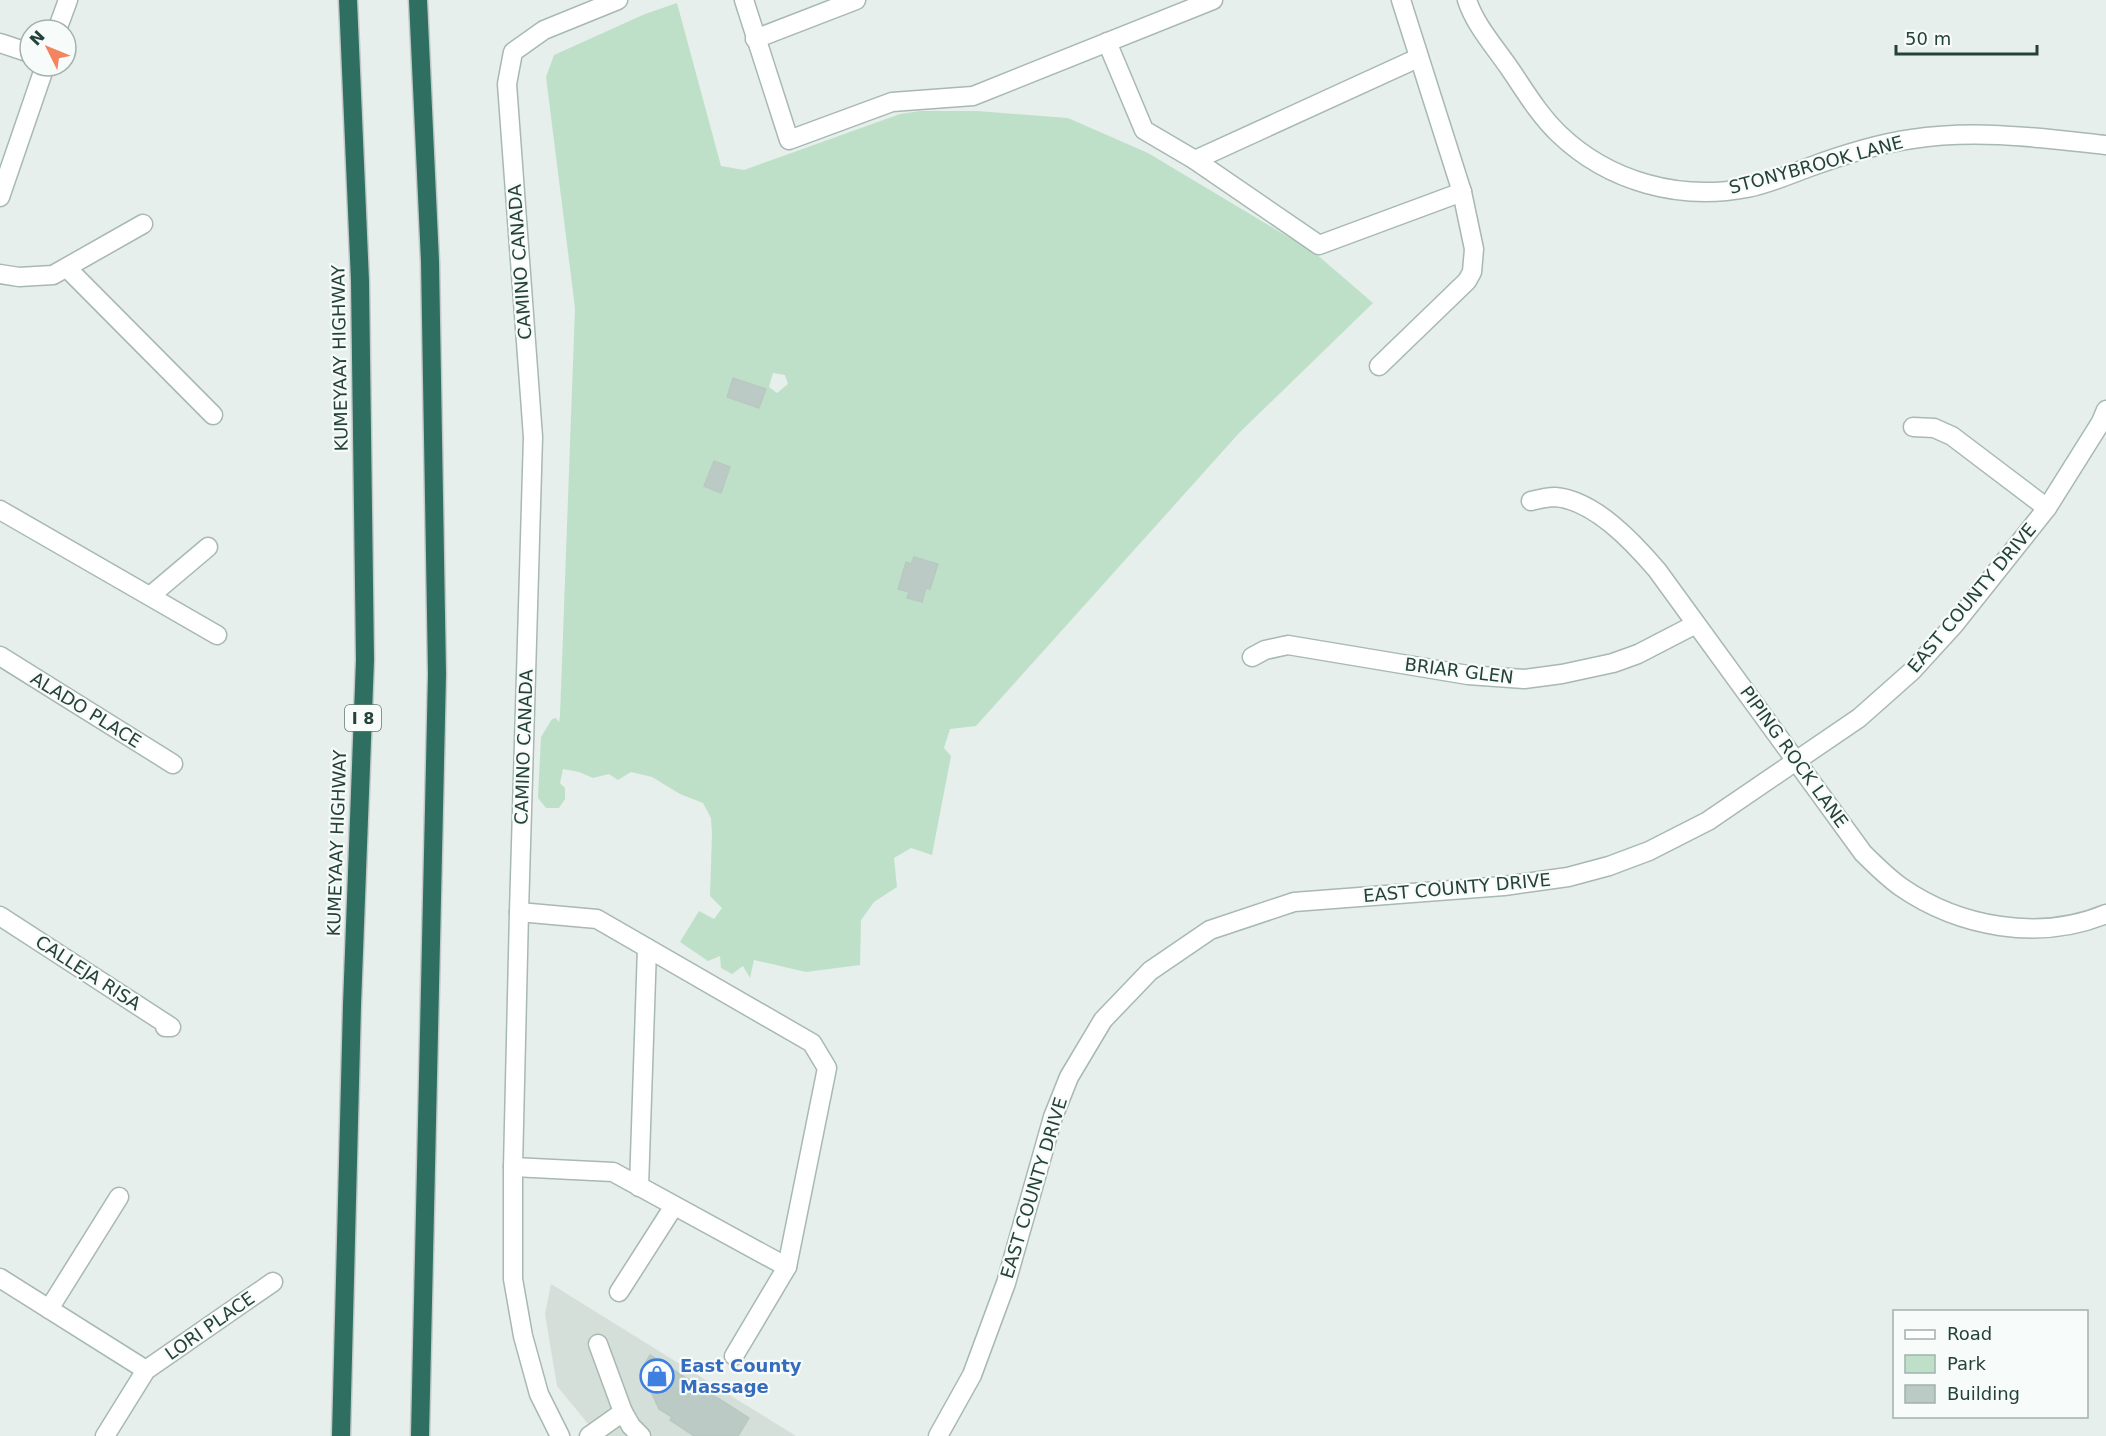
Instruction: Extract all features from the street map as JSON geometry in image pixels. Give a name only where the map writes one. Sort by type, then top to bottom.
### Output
[{"type":"highway","name":"KUMEYAAY HIGHWAY","points":[[340,1436],[351,1028],[365,660],[360,281],[348,0]]},
{"type":"highway","points":[[418,0],[430,261],[437,674],[420,1436]]},
{"type":"street","points":[[61,18],[68,0]]},
{"type":"street","name":"CAMINO CANADA","points":[[560,1436],[539,1394],[523,1336],[513,1279],[513,1167],[519,912],[533,436],[507,84],[513,52],[544,30],[618,0]]},
{"type":"street","points":[[744,0],[789,140],[892,102],[973,96],[1213,0]]},
{"type":"street","points":[[755,39],[856,0]]},
{"type":"street","points":[[1380,366],[1467,281],[1472,272],[1474,249],[1462,192],[1401,0]]},
{"type":"street","name":"STONYBROOK LANE","points":[[1467,0],[1477,21],[1558,134],[1580,152],[1611,171],[1656,187],[1701,192],[1749,187],[1861,149],[1933,136],[2009,135],[2106,145]]},
{"type":"street","points":[[1107,42],[1144,130],[1195,160],[1319,245],[1462,192]]},
{"type":"street","points":[[0,43],[18,49]]},
{"type":"street","points":[[1195,160],[1418,58]]},
{"type":"street","points":[[0,197],[41,78]]},
{"type":"street","points":[[0,274],[19,277],[53,275],[143,224]]},
{"type":"street","points":[[67,268],[213,415]]},
{"type":"street","name":"EAST COUNTY DRIVE","points":[[938,1436],[972,1375],[1002,1293],[1053,1117],[1069,1077],[1102,1020],[1150,971],[1209,930],[1294,902],[1537,882],[1568,877],[1609,866],[1669,842],[1708,821],[1859,718],[1912,671],[1954,625],[2047,508],[2106,411]]},
{"type":"street","points":[[1913,427],[1934,428],[1952,436],[2047,508]]},
{"type":"street","name":"PIPING ROCK LANE","points":[[1531,501],[1554,498],[1571,501],[1587,508],[1607,521],[1643,553],[1863,853],[1898,885],[1940,909],[1984,923],[2031,928],[2078,922],[2106,915]]},
{"type":"street","points":[[0,510],[217,635]]},
{"type":"street","points":[[150,596],[208,547]]},
{"type":"street","name":"BRIAR GLEN","points":[[1252,657],[1264,650],[1288,645],[1468,675],[1524,679],[1562,674],[1613,663],[1638,654],[1696,624]]},
{"type":"street","name":"ALADO PLACE","points":[[0,656],[173,765]]},
{"type":"street","points":[[519,912],[597,919],[812,1043],[827,1068],[787,1267],[734,1356]]},
{"type":"street","name":"CALLEJA RISA","points":[[0,916],[171,1027],[165,1027]]},
{"type":"street","points":[[639,1187],[647,948]]},
{"type":"street","points":[[513,1167],[613,1172],[787,1267]]},
{"type":"street","points":[[49,1309],[119,1197]]},
{"type":"street","points":[[619,1292],[674,1206]]},
{"type":"street","points":[[0,1278],[146,1370],[105,1436]]},
{"type":"street","name":"LORI PLACE","points":[[146,1370],[273,1282]]},
{"type":"street","points":[[598,1344],[623,1412],[631,1426],[641,1436]]},
{"type":"street","points":[[589,1436],[623,1412]]},
{"type":"shaded area","points":[[551,1284],[796,1436],[598,1436],[557,1386],[545,1314]]},
{"type":"green space","points":[[677,3],[721,166],[744,170],[900,114],[920,111],[977,111],[1068,118],[1148,153],[1315,253],[1373,303],[1240,432],[976,726],[950,729],[944,748],[951,756],[932,855],[911,848],[894,858],[897,887],[874,902],[861,920],[860,965],[806,972],[754,960],[750,978],[743,966],[732,974],[721,968],[720,956],[708,961],[680,942],[699,911],[714,919],[722,908],[710,896],[711,818],[703,803],[680,794],[652,777],[631,772],[618,780],[609,774],[593,778],[563,769],[560,783],[565,788],[565,799],[559,808],[546,808],[538,798],[541,737],[552,719],[556,718],[559,722],[560,716],[575,308],[546,77],[554,55],[645,14]],"holes":[[[773,373],[785,375],[788,384],[777,393],[769,387]]]},
{"type":"building","points":[[733,378],[766,389],[759,408],[727,397]]},
{"type":"building","points":[[714,461],[730,467],[721,493],[704,486]]},
{"type":"building","points":[[914,557],[938,564],[930,589],[926,588],[922,602],[907,598],[909,592],[898,589],[906,562],[911,564]]},
{"type":"building","points":[[650,1355],[749,1418],[738,1436],[694,1436],[670,1420],[672,1417],[659,1409],[641,1370]]},
{"type":"place","name":"East County Massage","points":[[657,1376]]}]
